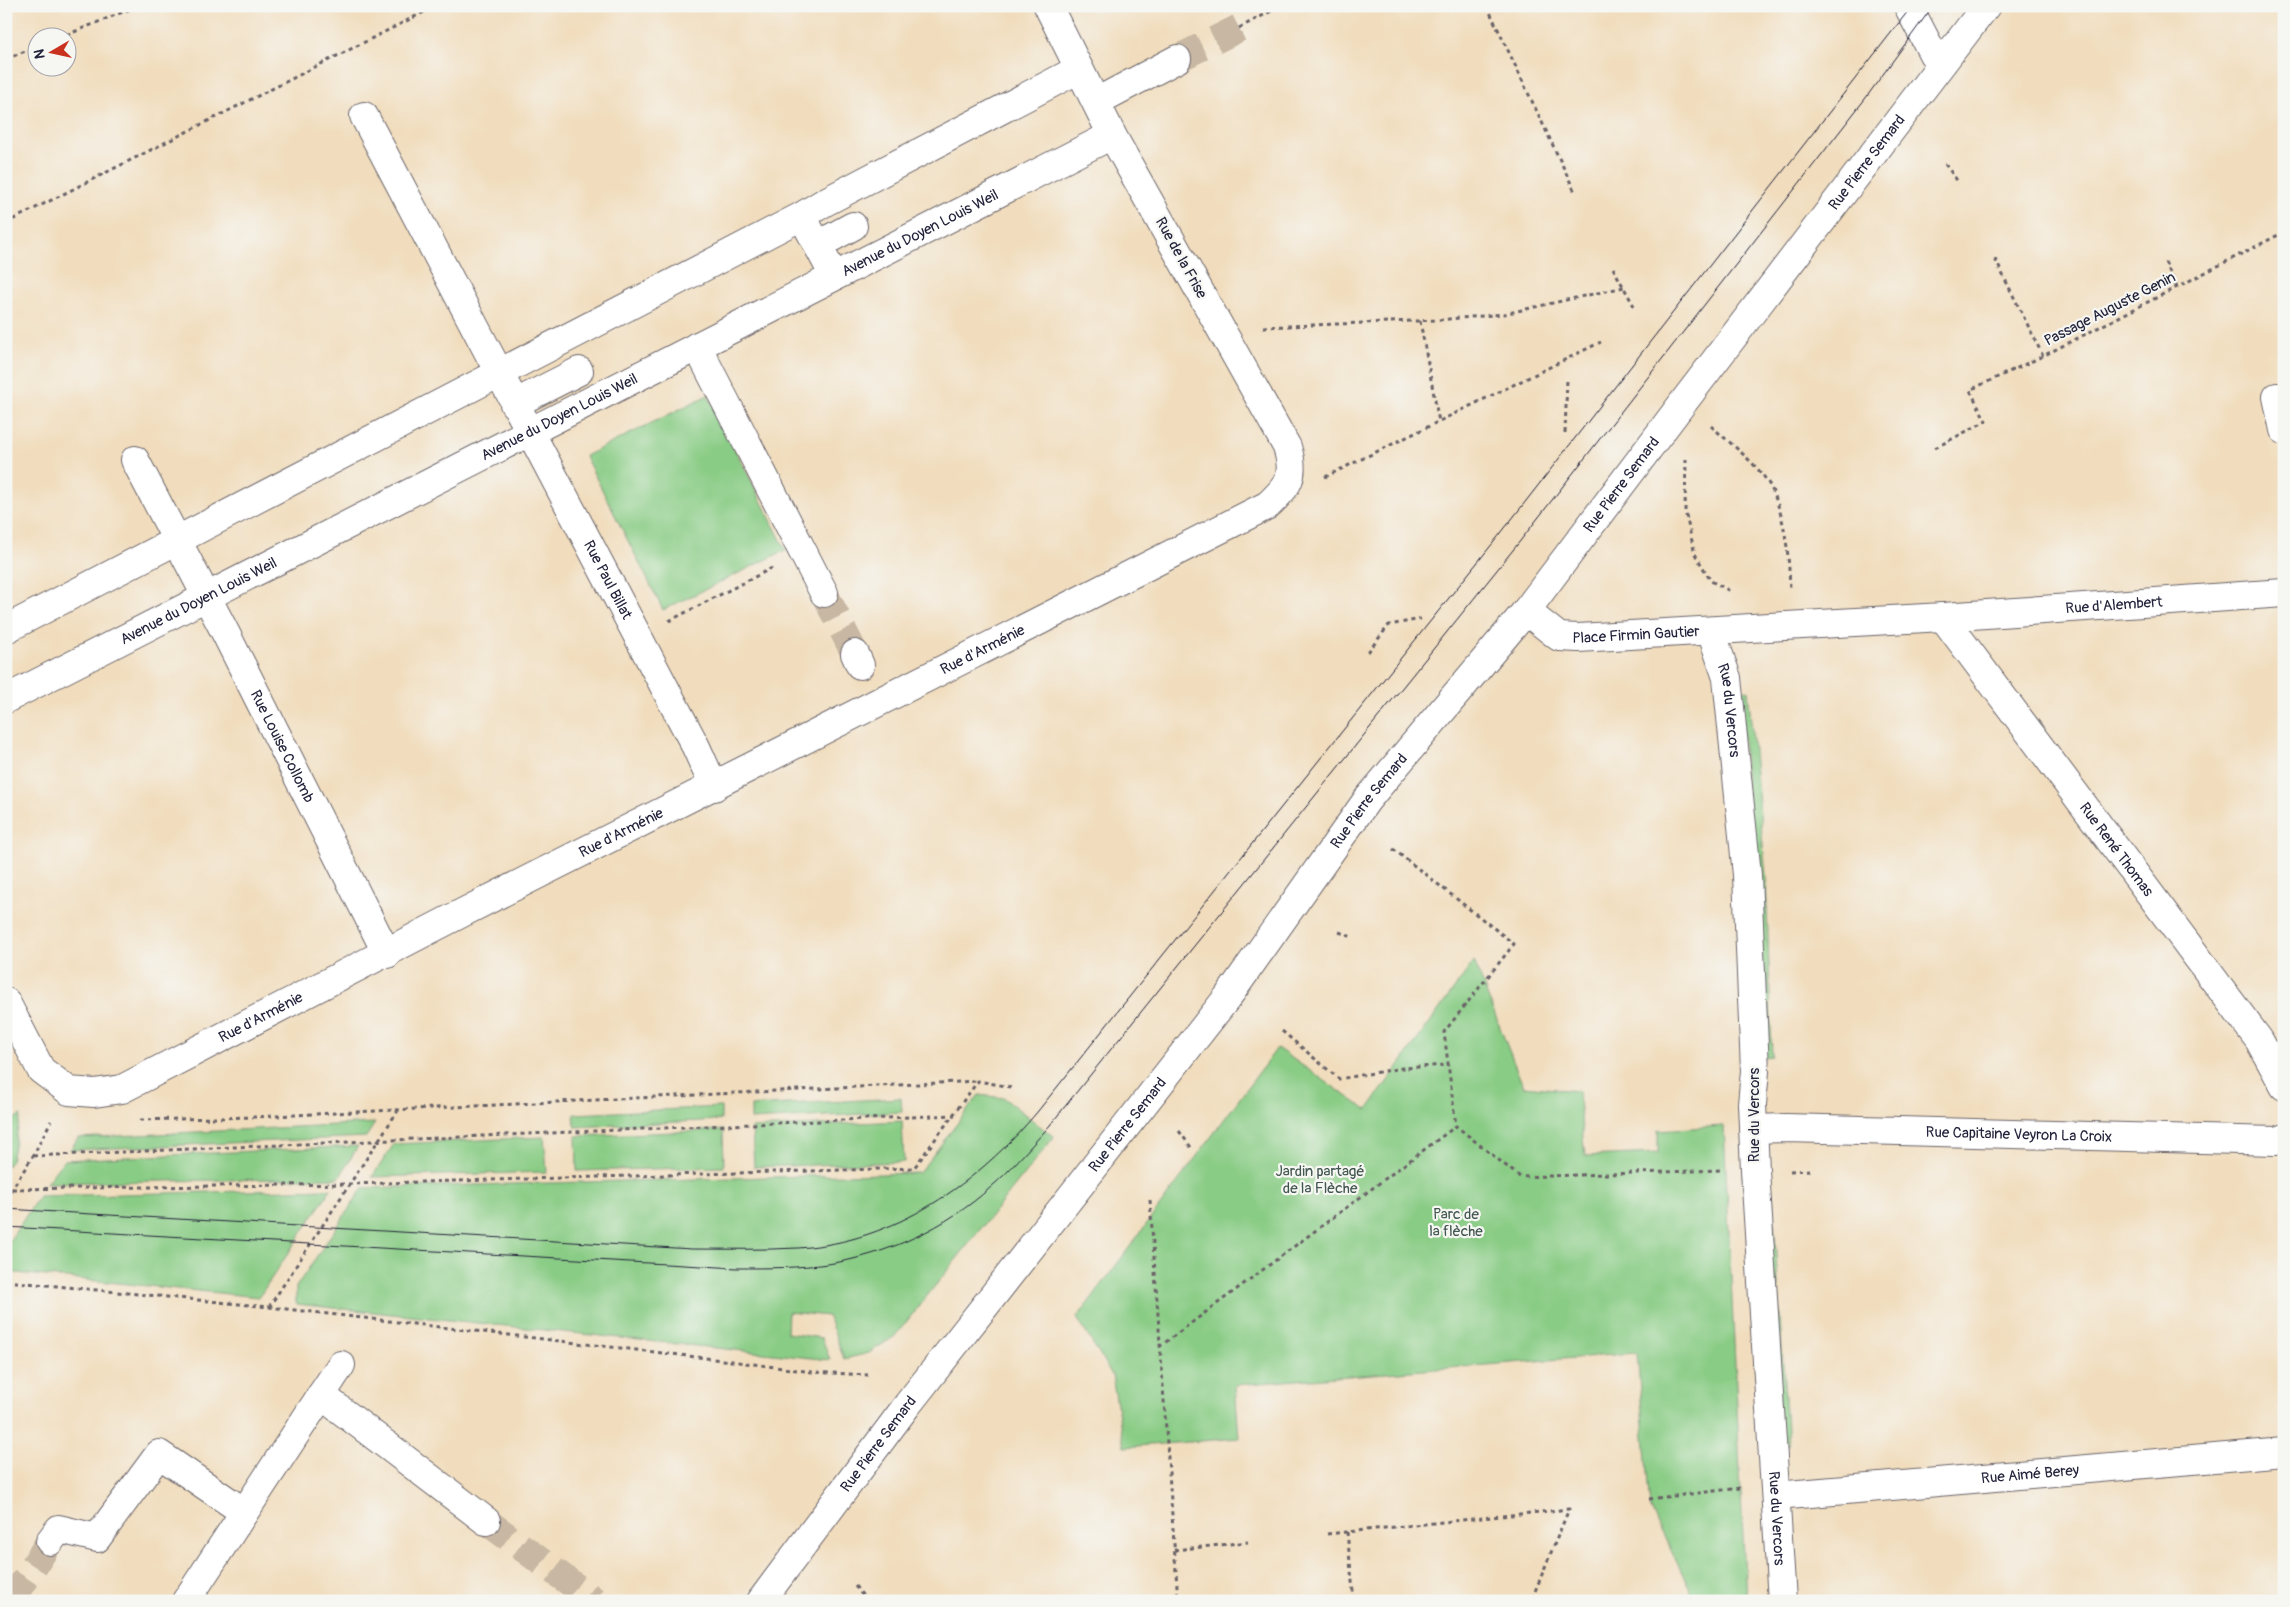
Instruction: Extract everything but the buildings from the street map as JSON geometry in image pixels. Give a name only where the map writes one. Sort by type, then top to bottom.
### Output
[{"type":"street","name":"Rue de la Frise","points":[[1048,6],[1112,135],[1287,447],[1293,465],[1286,488],[1268,505]]},
{"type":"street","points":[[1908,6],[1933,54],[1942,63]]},
{"type":"street","name":"Rue Pierre Semard","points":[[761,1601],[908,1404],[1227,998],[1366,800],[1526,611],[1986,6]]},
{"type":"street","points":[[1096,102],[1177,59]]},
{"type":"street","points":[[6,630],[802,216],[825,202],[1080,69]]},
{"type":"street","name":"Rue Paul Billat","points":[[364,116],[696,747],[714,787]]},
{"type":"street","name":"Avenue du Doyen Louis Weil","points":[[6,700],[529,431],[1112,135]]},
{"type":"street","points":[[802,216],[834,276]]},
{"type":"street","points":[[818,245],[853,226]]},
{"type":"street","points":[[697,346],[824,593]]},
{"type":"street","points":[[514,404],[579,370]]},
{"type":"street","points":[[2277,397],[2284,430]]},
{"type":"street","name":"Rue Louise Collomb","points":[[135,460],[207,597],[387,954]]},
{"type":"street","name":"Rue d'Arménie","points":[[6,1002],[42,1070],[69,1090],[94,1093],[122,1089],[387,954],[464,912],[1268,505]]},
{"type":"street","name":"Rue d'Alembert","points":[[1943,618],[2284,593]]},
{"type":"street","name":"Place Firmin Gautier","points":[[1526,611],[1559,637],[1711,632],[1943,618]]},
{"type":"street","name":"Rue René Thomas","points":[[1943,618],[2258,1040],[2284,1086]]},
{"type":"street","name":"Rue du Vercors","points":[[1711,632],[1727,678],[1747,875],[1754,1071],[1753,1130],[1782,1601]]},
{"type":"street","name":"Rue Capitaine Veyron La Croix","points":[[1753,1130],[1786,1128],[2276,1141],[2284,1138]]},
{"type":"street","points":[[186,1601],[341,1365]]},
{"type":"street","points":[[321,1395],[486,1521]]},
{"type":"street","name":"Rue Aimé Berey","points":[[1776,1496],[2284,1452]]},
{"type":"street","points":[[50,1540],[59,1529],[97,1538],[159,1454],[244,1512]]},
{"type":"path","points":[[78,31],[138,6]]},
{"type":"path","points":[[6,223],[436,6]]},
{"type":"path","points":[[1239,28],[1280,6]]},
{"type":"path","points":[[1487,6],[1575,192]]},
{"type":"path","points":[[6,59],[28,50]]},
{"type":"path","points":[[1945,164],[1959,183]]},
{"type":"path","name":"Passage Auguste Genin","points":[[1995,259],[2043,356],[2284,232]]},
{"type":"path","points":[[2165,262],[2177,287]]},
{"type":"path","points":[[1613,268],[1634,306]]},
{"type":"path","points":[[1264,327],[1420,321],[1504,314],[1624,287]]},
{"type":"path","points":[[1420,321],[1439,422]]},
{"type":"path","points":[[1322,478],[1601,342]]},
{"type":"path","points":[[1935,448],[1986,421],[1970,390],[2043,356]]},
{"type":"path","points":[[1565,433],[1567,379]]},
{"type":"path","points":[[1710,425],[1755,467],[1773,491],[1783,526],[1789,565],[1790,592]]},
{"type":"path","points":[[1686,458],[1685,511],[1695,554],[1710,581],[1749,604],[1754,628]]},
{"type":"path","points":[[664,624],[803,553]]},
{"type":"path","points":[[1368,652],[1389,625],[1421,619]]},
{"type":"path","points":[[1393,849],[1514,944],[1444,1032],[1456,1126],[1520,1176],[1722,1170]]},
{"type":"path","points":[[1339,932],[1352,937]]},
{"type":"path","points":[[1282,1031],[1339,1079],[1402,1068],[1449,1065]]},
{"type":"path","points":[[138,1120],[254,1117],[978,1081],[1011,1087]]},
{"type":"path","points":[[12,1189],[350,1184],[914,1168],[955,1115],[978,1081]]},
{"type":"path","points":[[6,1198],[33,1156],[69,1090]]},
{"type":"path","points":[[269,1307],[399,1109]]},
{"type":"path","points":[[33,1156],[955,1115]]},
{"type":"path","points":[[50,1123],[60,1122]]},
{"type":"path","points":[[1159,1347],[1456,1126]]},
{"type":"path","points":[[1179,1131],[1192,1150]]},
{"type":"path","points":[[1150,1200],[1178,1601]]},
{"type":"path","points":[[6,1282],[269,1307],[812,1372],[868,1375]]},
{"type":"path","points":[[1649,1499],[1741,1488]]},
{"type":"path","points":[[1327,1534],[1568,1509],[1531,1601]]},
{"type":"path","points":[[1348,1532],[1354,1601]]},
{"type":"path","points":[[1174,1550],[1248,1542]]},
{"type":"path","points":[[855,1586],[866,1601]]},
{"type":"green space","points":[[708,395],[786,550],[663,610],[585,456]]},
{"type":"green space","points":[[1748,690],[1766,876],[1772,1056],[1763,1057],[1740,691]]},
{"type":"green space","name":"Parc de la flèche","points":[[1474,961],[1523,1086],[1578,1091],[1585,1156],[1658,1153],[1658,1130],[1724,1126],[1746,1601],[1696,1601],[1650,1508],[1637,1353],[1235,1385],[1239,1438],[1124,1447],[1112,1375],[1077,1318],[1277,1048],[1367,1110]]},
{"type":"green space","points":[[979,1095],[1004,1098],[1054,1137],[895,1336],[869,1353],[844,1359],[828,1316],[788,1312],[787,1333],[822,1338],[830,1360],[296,1304],[296,1287],[363,1188],[919,1173]]},
{"type":"green space","points":[[901,1098],[902,1112],[751,1120],[751,1106]]},
{"type":"green space","points":[[721,1107],[721,1120],[575,1127],[574,1114]]},
{"type":"green space","points":[[21,1115],[11,1160],[6,1167],[6,1123]]},
{"type":"green space","points":[[902,1121],[904,1162],[754,1167],[752,1128]]},
{"type":"green space","points":[[375,1123],[366,1137],[70,1150],[78,1138]]},
{"type":"green space","points":[[723,1130],[724,1167],[577,1171],[576,1136]]},
{"type":"green space","points":[[544,1137],[547,1172],[372,1177],[394,1144]]},
{"type":"green space","points":[[358,1146],[339,1178],[46,1183],[64,1160]]},
{"type":"green space","points":[[331,1189],[259,1297],[6,1272],[6,1246],[39,1196]]},
{"type":"green space","points":[[1772,1191],[1788,1445],[1779,1446],[1764,1192]]},
{"type":"tunnel","points":[[1177,59],[1239,28]]},
{"type":"tunnel","points":[[824,593],[855,654]]},
{"type":"tunnel","points":[[486,1521],[595,1601]]},
{"type":"tunnel","points":[[11,1601],[50,1541]]},
{"type":"tram line","points":[[6,1209],[692,1249],[759,1249],[798,1248],[834,1243],[868,1234],[901,1221],[932,1204],[989,1162],[1038,1111],[1501,533],[1912,6]]},
{"type":"tram line","points":[[6,1227],[737,1268],[772,1268],[828,1264],[872,1254],[915,1237],[955,1215],[974,1201],[1012,1167],[1046,1130],[1517,545],[1865,99],[1933,6]]},
{"type":"park label","name":"Jardin partagé de la Flèche","points":[[1320,1180]]}]
